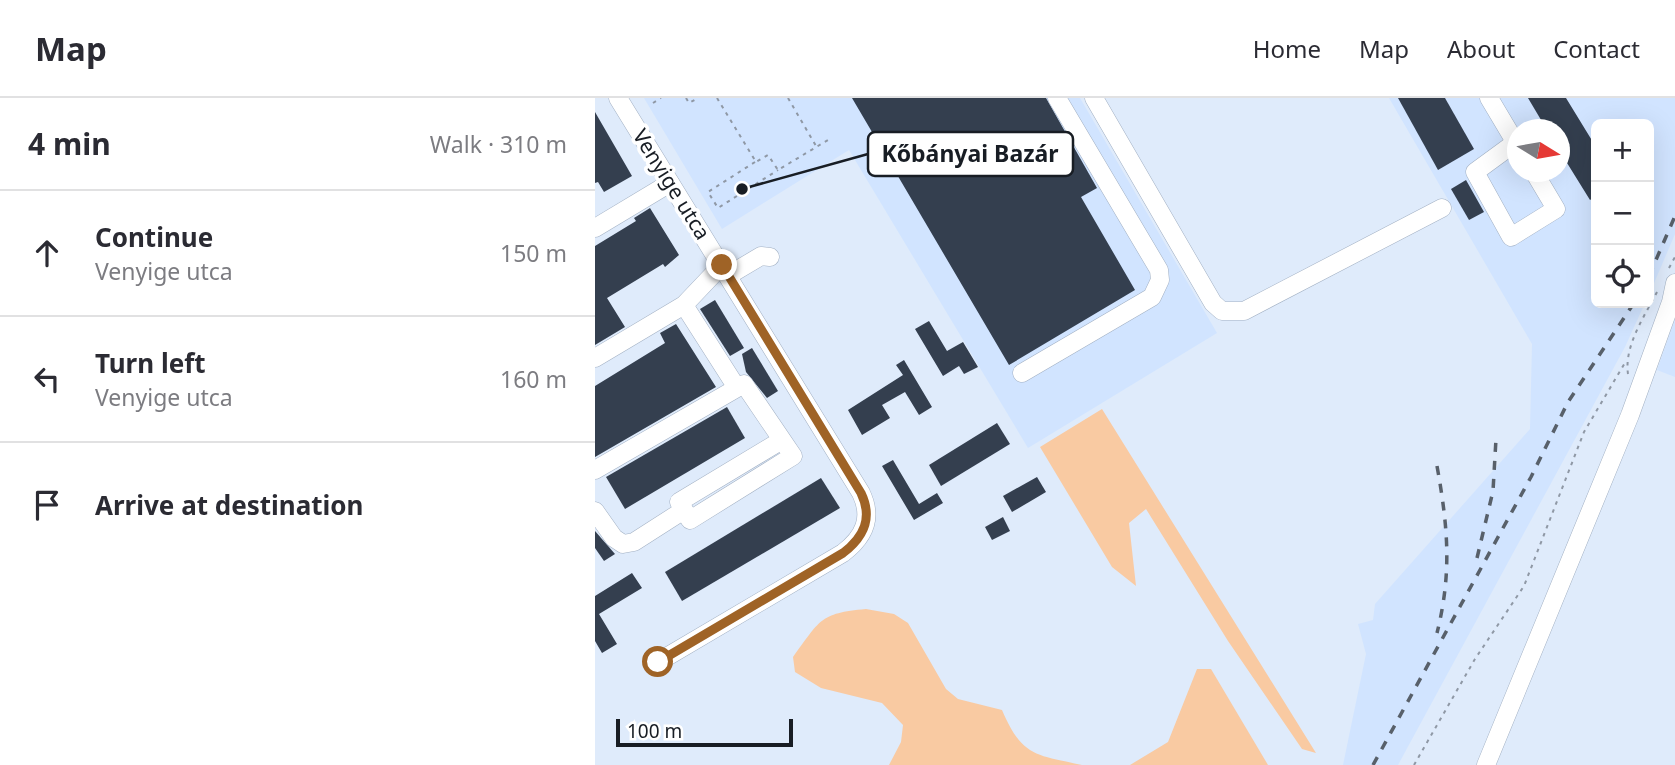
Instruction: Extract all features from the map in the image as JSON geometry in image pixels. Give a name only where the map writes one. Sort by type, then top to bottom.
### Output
[{"type":"street","name":"Venyige utca","points":[[618,98],[861,493],[867,517],[862,534],[851,547],[658,662]]},
{"type":"street","points":[[1021,373],[1152,297],[1160,281],[1159,270],[1057,98]]},
{"type":"street","points":[[1094,98],[1213,303],[1222,311],[1244,311],[1441,208]]},
{"type":"street","points":[[1489,98],[1507,127]]},
{"type":"street","points":[[1507,150],[1475,172],[1511,237],[1556,209],[1540,182]]},
{"type":"street","points":[[595,228],[670,183]]},
{"type":"street","points":[[595,358],[684,305],[728,274]]},
{"type":"street","points":[[1486,765],[1648,369],[1675,283]]},
{"type":"street","points":[[595,470],[737,388],[684,305]]},
{"type":"street","points":[[595,511],[614,538],[623,544],[634,542],[684,510],[690,520],[793,456],[744,384]]},
{"type":"path","points":[[653,103],[661,98]]},
{"type":"path","points":[[686,98],[689,103],[698,98]]},
{"type":"path","points":[[717,98],[756,162]]},
{"type":"path","points":[[788,98],[817,146]]},
{"type":"path","points":[[778,170],[768,155],[708,192],[718,208],[828,140]]},
{"type":"path","points":[[1414,765],[1475,659],[1524,586],[1584,432],[1626,361]]},
{"type":"shaded area","points":[[644,98],[1080,98],[1217,333],[1028,448],[849,150],[722,229]]},
{"type":"shaded area","points":[[1389,98],[1675,98],[1675,234],[1654,283],[1654,119],[1591,119],[1591,308],[1643,308],[1625,347],[1398,765],[1343,765],[1366,654],[1358,624],[1373,620],[1375,604],[1530,429],[1532,344]]},
{"type":"shaded area","points":[[1675,319],[1675,377],[1657,370]]},
{"type":"shaded area","points":[[1102,409],[1316,753],[1302,749],[1228,641],[1146,509],[1129,523],[1136,586],[1112,567],[1040,447]]},
{"type":"shaded area","points":[[866,609],[894,614],[908,623],[946,689],[958,699],[1002,710],[1016,737],[1032,751],[1042,756],[1082,765],[889,765],[901,742],[903,725],[882,703],[821,688],[795,672],[793,657],[822,621],[839,613]]},
{"type":"shaded area","points":[[1197,669],[1211,669],[1268,765],[1130,765],[1168,742]]},
{"type":"building","points":[[852,98],[1046,98],[1097,188],[1081,197],[1135,290],[1009,365]]},
{"type":"building","points":[[1398,98],[1445,98],[1474,149],[1438,170]]},
{"type":"building","points":[[1528,98],[1566,98],[1591,139],[1590,200],[1570,168],[1570,119],[1540,119]]},
{"type":"building","points":[[595,112],[632,176],[604,192],[598,182],[595,183]]},
{"type":"building","points":[[1466,180],[1484,212],[1469,220],[1451,189]]},
{"type":"building","points":[[650,208],[679,255],[665,267],[663,264],[607,298],[625,327],[595,345],[595,246],[636,221],[634,218]]},
{"type":"building","points":[[715,300],[744,348],[730,356],[700,309]]},
{"type":"building","points":[[929,321],[947,351],[963,342],[978,367],[964,374],[959,366],[943,376],[915,329]]},
{"type":"building","points":[[676,324],[716,387],[595,457],[595,386],[665,343],[660,333]]},
{"type":"building","points":[[752,348],[778,391],[767,398],[746,372],[742,354]]},
{"type":"building","points":[[904,360],[932,407],[919,415],[905,392],[882,405],[890,418],[862,435],[848,410],[903,375],[896,365]]},
{"type":"building","points":[[727,407],[745,438],[625,509],[606,477]]},
{"type":"building","points":[[997,423],[1010,444],[941,486],[929,465]]},
{"type":"building","points":[[893,460],[919,504],[937,493],[943,503],[914,520],[882,466]]},
{"type":"building","points":[[1037,477],[1046,492],[1012,512],[1003,496]]},
{"type":"building","points":[[821,478],[840,508],[682,601],[665,572]]},
{"type":"building","points":[[1003,517],[1010,531],[992,540],[985,527]]},
{"type":"building","points":[[595,531],[615,554],[604,561],[595,548]]},
{"type":"building","points":[[632,573],[642,588],[599,614],[617,644],[602,653],[595,641],[595,596]]},
{"type":"railway","points":[[1654,264],[1675,216]]},
{"type":"railway","points":[[1373,765],[1531,477],[1568,402],[1631,308]]},
{"type":"railway","points":[[1477,558],[1493,491],[1496,439]]},
{"type":"railway","points":[[1437,466],[1447,550],[1445,590],[1437,633]]},
{"type":"place","name":"Kőbányai Bazár","points":[[742,189]]},
{"type":"route","points":[[658,662],[843,553],[862,534],[868,512],[861,493],[722,265]]}]
